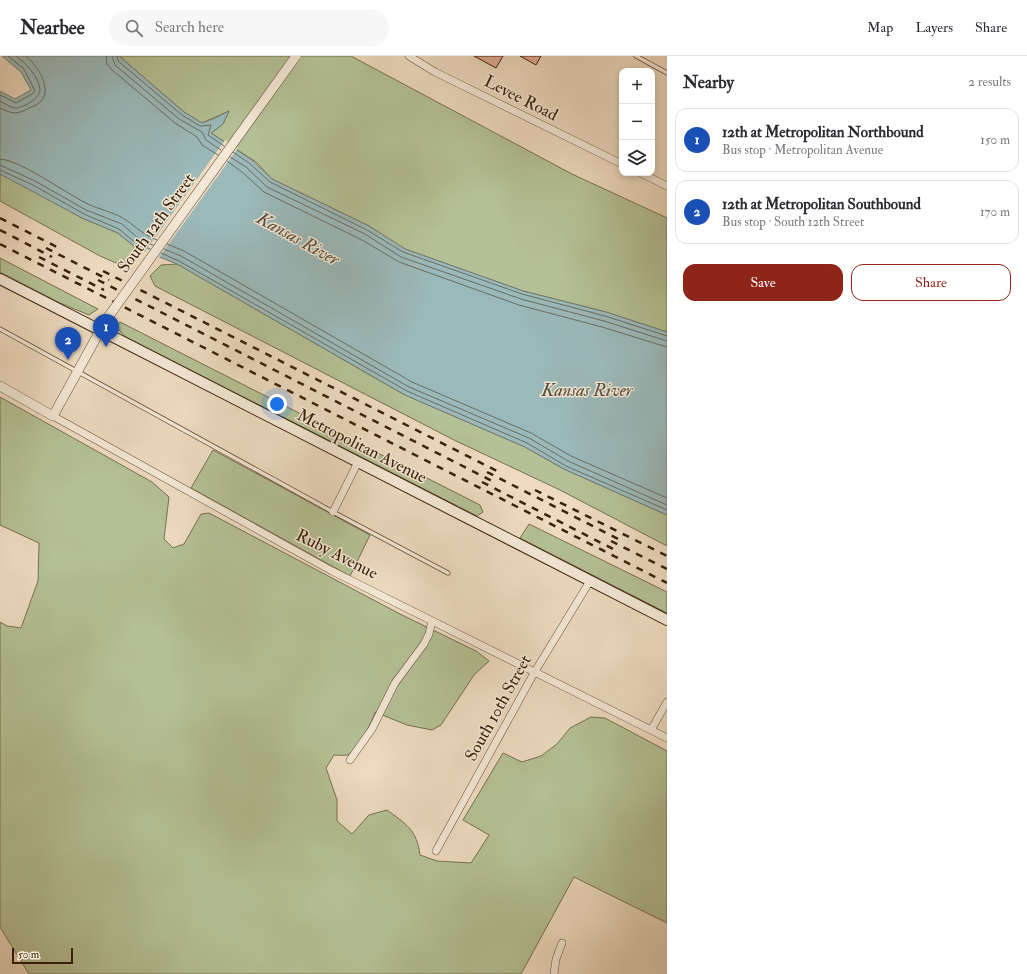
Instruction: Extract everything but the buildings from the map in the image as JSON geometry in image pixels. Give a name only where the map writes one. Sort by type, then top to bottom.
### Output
[{"type":"main road","name":"Metropolitan Avenue","points":[[0,279],[99,331],[667,620]]},
{"type":"street","name":"South 12th Street","points":[[53,416],[106,320],[296,56]]},
{"type":"street","name":"Levee Road","points":[[409,56],[436,72],[619,163]]},
{"type":"street","points":[[646,176],[667,186]]},
{"type":"street","name":"Ruby Avenue","points":[[0,386],[319,564],[534,673],[667,738]]},
{"type":"street","points":[[333,512],[358,462]]},
{"type":"street","name":"South 10th Street","points":[[436,851],[534,673],[590,581]]},
{"type":"street","points":[[350,760],[372,729],[395,683],[424,644],[429,634],[432,621]]},
{"type":"street","points":[[651,730],[667,702]]},
{"type":"street","points":[[554,974],[556,960],[562,943]]},
{"type":"lane","points":[[636,56],[667,73]]},
{"type":"lane","points":[[0,329],[333,512],[448,572]]},
{"type":"green space","points":[[119,56],[351,56],[572,174],[667,218],[667,332],[606,312],[523,291],[405,249],[369,226],[272,179],[256,162],[211,133],[223,124],[229,111],[202,123],[184,112]]},
{"type":"green space","points":[[0,174],[31,189],[82,218],[118,233],[135,247],[135,261],[123,266],[100,256],[0,201]]},
{"type":"green space","points":[[0,258],[98,309],[89,315],[60,303],[0,272]]},
{"type":"green space","points":[[177,264],[403,394],[525,447],[564,469],[667,515],[667,546],[560,490],[454,440],[155,286],[150,276],[161,265]]},
{"type":"green space","points":[[120,322],[480,505],[483,512],[477,516],[124,336],[116,326]]},
{"type":"green space","points":[[0,397],[152,482],[169,497],[164,539],[173,548],[184,544],[201,514],[209,513],[402,615],[476,651],[489,661],[474,675],[441,725],[432,730],[407,725],[375,712],[368,729],[356,748],[347,755],[334,755],[326,768],[337,800],[337,821],[352,834],[369,815],[387,810],[410,828],[416,839],[420,855],[437,861],[471,863],[489,835],[463,820],[503,753],[522,762],[541,756],[557,744],[570,728],[591,717],[605,718],[667,751],[667,923],[574,877],[521,974],[29,974],[0,927],[0,622],[7,626],[21,628],[38,581],[39,543],[0,525]]},
{"type":"green space","points":[[213,450],[370,535],[350,576],[191,488]]},
{"type":"green space","points":[[529,524],[667,592],[667,613],[520,538]]},
{"type":"water","name":"Kansas River","points":[[2,56],[119,56],[184,112],[202,123],[229,111],[223,124],[211,133],[252,160],[272,179],[369,226],[405,249],[523,291],[606,312],[667,332],[667,515],[564,469],[525,447],[405,395],[177,264],[135,247],[118,233],[82,218],[0,174],[0,91],[15,99],[31,90],[21,72]]},
{"type":"pier","points":[[225,140],[238,148],[158,259],[144,253]]},
{"type":"railway","points":[[0,218],[57,247]]},
{"type":"railway","points":[[0,230],[52,257]]},
{"type":"railway","points":[[0,244],[667,583]]},
{"type":"railway","points":[[46,248],[109,280]]},
{"type":"railway","points":[[39,257],[104,290]]},
{"type":"railway","points":[[103,271],[497,471]]},
{"type":"railway","points":[[98,280],[492,481]]},
{"type":"railway","points":[[487,472],[622,541]]},
{"type":"railway","points":[[482,482],[617,551]]},
{"type":"railway","points":[[535,490],[667,556]]},
{"type":"railway","points":[[611,541],[667,569]]},
{"type":"place","name":"12th at Metropolitan Northbound","points":[[106,347]]},
{"type":"place","name":"12th at Metropolitan Southbound","points":[[68,360]]}]
